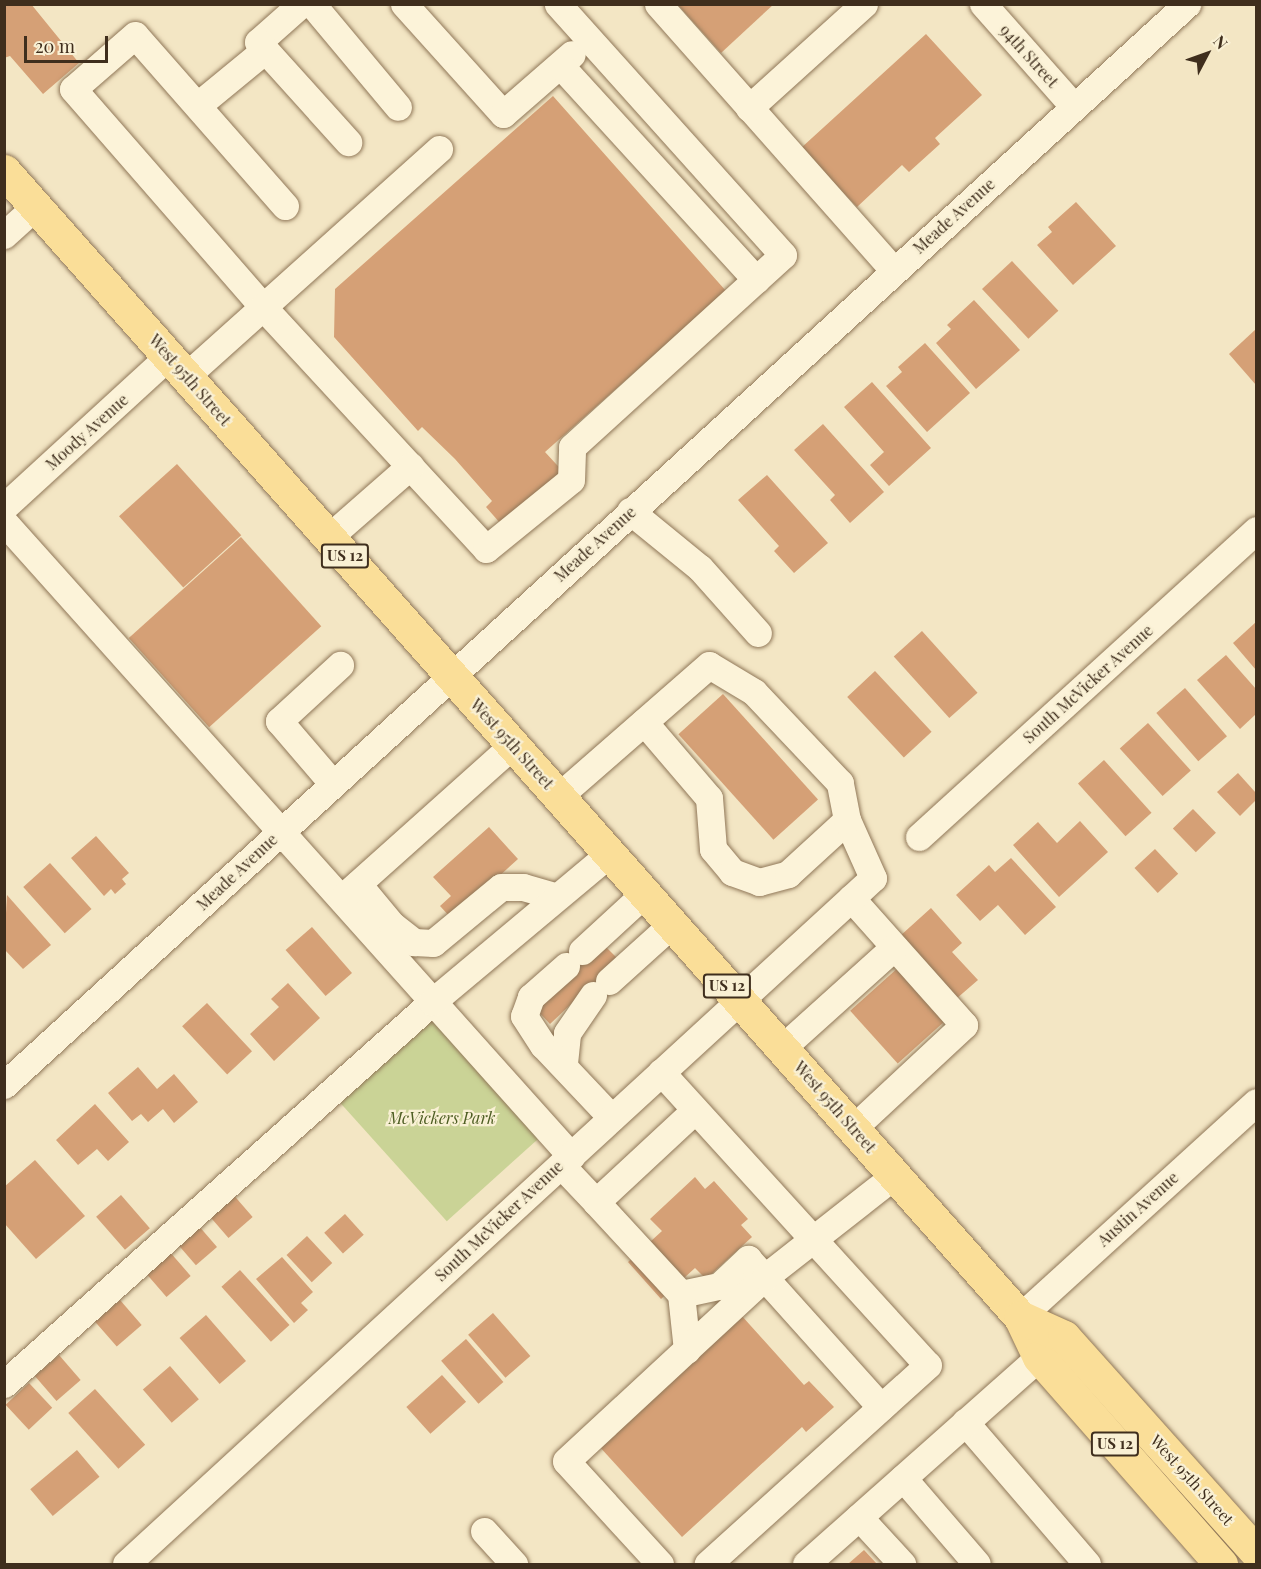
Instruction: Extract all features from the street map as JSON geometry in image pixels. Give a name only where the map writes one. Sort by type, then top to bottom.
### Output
[{"type":"main road","name":"West 95th Street","points":[[4,171],[1020,1317],[1039,1357],[1221,1564]]},
{"type":"main road","name":"West 95th Street","points":[[1020,1317],[1064,1337],[1257,1552]]},
{"type":"main road","points":[[1178,1515],[1206,1564]]},
{"type":"street","points":[[404,4],[503,114],[589,39]]},
{"type":"street","points":[[285,206],[135,35],[73,89],[263,307],[486,549],[571,480],[572,447],[783,255],[558,4]]},
{"type":"street","points":[[658,4],[894,271]]},
{"type":"street","points":[[749,108],[864,4]]},
{"type":"street","name":"94th Street","points":[[983,4],[1074,107]]},
{"type":"street","name":"Meade Avenue","points":[[4,1085],[1187,4]]},
{"type":"street","points":[[348,142],[258,42],[297,6],[398,107]]},
{"type":"street","points":[[198,105],[265,50]]},
{"type":"street","points":[[560,64],[756,280]]},
{"type":"street","name":"Moody Avenue","points":[[4,507],[178,366],[263,307],[439,149]]},
{"type":"street","points":[[4,235],[36,206]]},
{"type":"street","points":[[328,537],[410,465]]},
{"type":"street","points":[[630,511],[700,568],[758,633]]},
{"type":"street","points":[[4,522],[280,832],[349,892],[414,942],[433,943],[501,887],[523,887],[557,897]]},
{"type":"street","name":"South McVicker Avenue","points":[[920,837],[1257,530]]},
{"type":"street","points":[[333,784],[279,721],[340,665]]},
{"type":"street","points":[[559,796],[709,665],[754,692],[840,783],[847,820],[788,874],[759,882],[732,872],[713,849],[709,798],[644,722]]},
{"type":"street","points":[[349,892],[513,745]]},
{"type":"street","name":"South McVicker Avenue","points":[[126,1564],[873,878],[847,820]]},
{"type":"street","points":[[4,1384],[432,1002],[609,854]]},
{"type":"street","points":[[349,892],[432,1002],[566,1160],[596,1202],[681,1294],[687,1350]]},
{"type":"street","points":[[612,1118],[564,1063],[543,1045],[524,1016],[531,997],[645,893]]},
{"type":"street","points":[[851,898],[964,1025],[853,1128]]},
{"type":"street","points":[[564,1063],[567,1033],[601,988],[672,924]]},
{"type":"street","points":[[782,1048],[894,947]]},
{"type":"street","points":[[661,1072],[928,1365],[708,1564]]},
{"type":"street","name":"Austin Avenue","points":[[1020,1317],[1257,1102]]},
{"type":"street","points":[[596,1202],[695,1110]]},
{"type":"street","points":[[660,1564],[566,1461],[765,1278],[895,1175]]},
{"type":"street","points":[[681,1294],[719,1286],[748,1259],[881,1407]]},
{"type":"street","points":[[806,1564],[1039,1357]]},
{"type":"street","points":[[964,1422],[1087,1564]]},
{"type":"street","points":[[903,1478],[977,1564]]},
{"type":"street","points":[[859,1517],[902,1564]]},
{"type":"street","points":[[484,1531],[514,1564]]},
{"type":"green space","name":"McVickers Park","points":[[437,1016],[543,1134],[447,1221],[340,1103]]},
{"type":"building","points":[[4,4],[31,4],[79,63],[43,94],[10,56],[4,58]]},
{"type":"building","points":[[677,4],[774,4],[721,53]]},
{"type":"building","points":[[926,34],[982,95],[935,138],[940,144],[909,172],[902,165],[857,207],[801,148]]},
{"type":"building","points":[[553,96],[726,291],[545,452],[568,477],[507,531],[486,507],[492,501],[455,459],[422,427],[418,431],[334,337],[335,289]]},
{"type":"building","points":[[1076,202],[1116,246],[1073,285],[1037,245],[1052,232],[1048,227]]},
{"type":"building","points":[[1012,261],[1058,311],[1028,339],[982,289]]},
{"type":"building","points":[[974,300],[1020,350],[976,389],[936,343],[951,329],[947,325]]},
{"type":"building","points":[[1256,329],[1256,385],[1229,354]]},
{"type":"building","points":[[925,343],[970,393],[927,432],[886,386],[902,372],[898,367]]},
{"type":"building","points":[[872,382],[931,448],[889,486],[870,465],[884,452],[844,407]]},
{"type":"building","points":[[823,424],[884,492],[850,523],[830,500],[835,495],[794,450]]},
{"type":"building","points":[[177,464],[241,535],[183,588],[119,516]]},
{"type":"building","points":[[767,475],[828,543],[794,573],[774,551],[779,546],[738,500]]},
{"type":"building","points":[[241,537],[321,626],[209,727],[129,638]]},
{"type":"building","points":[[1256,622],[1256,670],[1233,643]]},
{"type":"building","points":[[922,631],[978,693],[949,718],[894,656]]},
{"type":"building","points":[[1226,655],[1256,689],[1256,714],[1240,729],[1197,680]]},
{"type":"building","points":[[875,671],[932,732],[904,758],[847,697]]},
{"type":"building","points":[[1185,688],[1227,736],[1198,761],[1156,713]]},
{"type":"building","points":[[723,694],[818,800],[773,840],[678,734]]},
{"type":"building","points":[[1148,723],[1191,771],[1163,796],[1120,748]]},
{"type":"building","points":[[1104,760],[1152,813],[1125,836],[1078,783]]},
{"type":"building","points":[[1238,773],[1256,793],[1256,800],[1240,816],[1217,792]]},
{"type":"building","points":[[1193,809],[1216,833],[1196,852],[1173,828]]},
{"type":"building","points":[[1080,821],[1108,852],[1059,897],[1013,845],[1038,822],[1057,843]]},
{"type":"building","points":[[489,827],[518,859],[452,919],[440,906],[451,896],[433,877]]},
{"type":"building","points":[[96,836],[129,873],[122,879],[126,884],[115,894],[111,889],[104,896],[71,858]]},
{"type":"building","points":[[1155,849],[1178,874],[1158,893],[1135,868]]},
{"type":"building","points":[[1011,858],[1056,907],[1025,935],[998,905],[980,921],[956,895],[989,865],[995,872]]},
{"type":"building","points":[[50,863],[91,909],[65,933],[23,887]]},
{"type":"building","points":[[7,895],[51,945],[23,969],[4,949]]},
{"type":"building","points":[[931,908],[962,943],[952,952],[978,980],[956,999],[900,936]]},
{"type":"building","points":[[312,927],[352,973],[326,996],[286,950]]},
{"type":"building","points":[[603,944],[618,959],[614,989],[599,1001],[588,988],[550,1024],[536,1009],[561,960],[575,947]]},
{"type":"building","points":[[900,966],[948,1019],[898,1064],[850,1011]]},
{"type":"building","points":[[288,983],[320,1018],[274,1061],[250,1034],[279,1007],[271,999]]},
{"type":"building","points":[[207,1003],[252,1051],[227,1074],[182,1026]]},
{"type":"building","points":[[138,1067],[157,1089],[174,1074],[198,1102],[174,1123],[163,1109],[148,1122],[141,1114],[132,1121],[108,1093]]},
{"type":"building","points":[[95,1104],[129,1142],[108,1161],[97,1149],[78,1165],[56,1140]]},
{"type":"building","points":[[35,1160],[85,1216],[36,1259],[4,1223],[4,1187]]},
{"type":"building","points":[[695,1177],[705,1189],[714,1181],[748,1219],[741,1225],[752,1237],[706,1279],[695,1268],[661,1299],[628,1262],[662,1231],[650,1219]]},
{"type":"building","points":[[231,1192],[253,1217],[228,1238],[207,1213]]},
{"type":"building","points":[[121,1195],[150,1228],[125,1250],[96,1217]]},
{"type":"building","points":[[345,1214],[364,1235],[343,1254],[324,1233]]},
{"type":"building","points":[[198,1225],[217,1247],[196,1265],[177,1243]]},
{"type":"building","points":[[307,1236],[332,1263],[312,1282],[287,1255]]},
{"type":"building","points":[[169,1251],[191,1276],[166,1297],[145,1272]]},
{"type":"building","points":[[282,1257],[313,1292],[301,1303],[308,1310],[294,1323],[256,1279]]},
{"type":"building","points":[[240,1270],[290,1325],[271,1342],[221,1287]]},
{"type":"building","points":[[120,1300],[142,1325],[117,1347],[95,1322]]},
{"type":"building","points":[[493,1313],[530,1356],[505,1378],[468,1335]]},
{"type":"building","points":[[206,1315],[246,1361],[220,1384],[180,1338]]},
{"type":"building","points":[[741,1315],[804,1385],[809,1381],[834,1407],[806,1432],[802,1427],[682,1537],[598,1445]]},
{"type":"building","points":[[466,1339],[503,1382],[478,1404],[441,1361]]},
{"type":"building","points":[[59,1355],[81,1380],[56,1401],[35,1376]]},
{"type":"building","points":[[170,1366],[199,1399],[172,1423],[143,1390]]},
{"type":"building","points":[[442,1375],[466,1402],[430,1434],[406,1407]]},
{"type":"building","points":[[29,1383],[52,1408],[29,1430],[6,1405]]},
{"type":"building","points":[[95,1389],[145,1445],[118,1469],[68,1413]]},
{"type":"building","points":[[77,1450],[99,1477],[53,1516],[30,1489]]},
{"type":"building","points":[[864,1550],[877,1564],[848,1564]]}]
